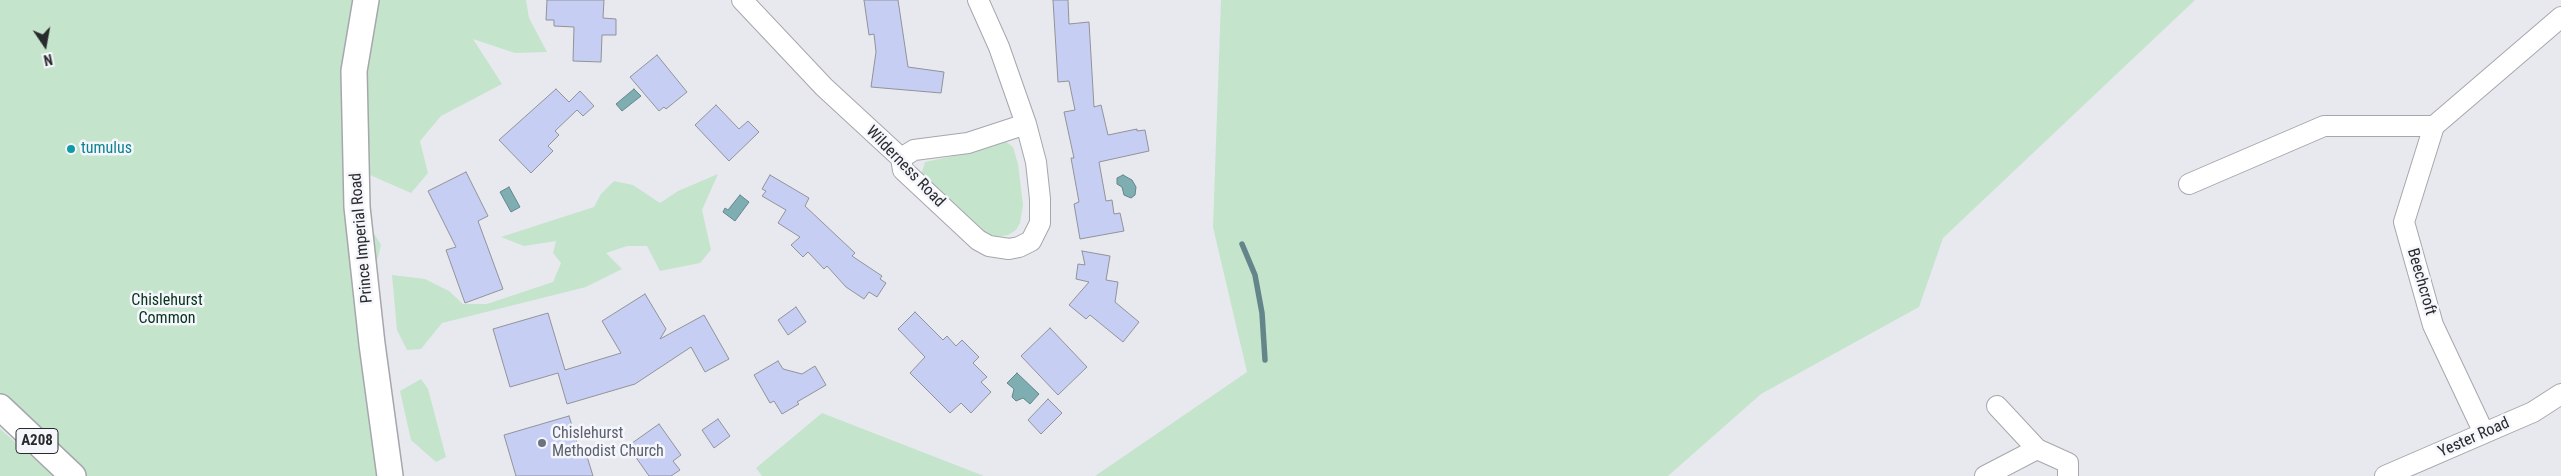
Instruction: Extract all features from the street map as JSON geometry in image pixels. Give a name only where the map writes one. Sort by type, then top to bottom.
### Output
[{"type":"main road","name":"Prince Imperial Road","points":[[366,0],[354,71],[357,207],[372,344],[390,476]]},
{"type":"main road","name":"A208","points":[[0,407],[73,476]]},
{"type":"street","name":"Wilderness Road","points":[[742,0],[824,87],[901,158],[903,170],[978,240],[989,246],[1019,247],[1036,235],[1041,212],[1036,162],[1026,124],[999,47],[978,0]]},
{"type":"street","points":[[2190,184],[2324,126],[2434,126],[2561,17]]},
{"type":"street","points":[[901,158],[914,150],[968,143],[1026,124]]},
{"type":"street","name":"Beechcroft","points":[[2434,126],[2404,222],[2433,325],[2484,433]]},
{"type":"street","name":"Yester Road","points":[[2385,476],[2533,412],[2561,394]]},
{"type":"street","points":[[1996,406],[2037,449],[2068,463],[2068,476]]},
{"type":"street","points":[[1985,476],[2037,449]]},
{"type":"green space","name":"Chislehurst Common","points":[[0,0],[526,0],[529,18],[547,52],[515,53],[473,39],[502,84],[441,116],[420,141],[428,173],[411,193],[370,175],[367,222],[381,245],[375,269],[383,476],[76,476],[0,400]]},
{"type":"green space","points":[[1221,0],[2195,0],[1943,238],[1919,307],[1761,394],[1668,476],[1095,476],[1247,372],[1213,227]]},
{"type":"green space","points":[[999,140],[1004,140],[1013,147],[1018,164],[1023,205],[1020,223],[1016,230],[1008,235],[996,237],[986,234],[922,172],[925,162],[973,152]]},
{"type":"green space","points":[[718,174],[702,210],[711,250],[700,263],[660,271],[647,246],[627,246],[606,253],[622,269],[586,287],[442,323],[421,349],[407,350],[397,330],[392,275],[425,279],[449,291],[463,304],[487,304],[553,282],[561,263],[553,253],[556,241],[524,246],[501,237],[594,207],[601,194],[614,181],[633,185],[660,203],[678,191]]},
{"type":"green space","points":[[421,379],[428,389],[446,457],[436,462],[411,440],[400,391]]},
{"type":"green space","points":[[822,413],[984,476],[762,476],[756,468]]},
{"type":"green space","points":[[0,429],[36,460],[54,476],[0,476]]},
{"type":"water","points":[[634,89],[641,96],[622,111],[616,104]]},
{"type":"water","points":[[1123,175],[1132,180],[1136,187],[1135,195],[1131,198],[1124,195],[1122,187],[1117,184],[1117,178]]},
{"type":"water","points":[[509,187],[520,207],[511,212],[500,192]]},
{"type":"water","points":[[740,195],[749,202],[735,221],[723,212],[725,208],[728,210]]},
{"type":"water","points":[[1017,373],[1039,394],[1030,404],[1023,398],[1016,401],[1012,397],[1014,389],[1007,383]]},
{"type":"building","points":[[547,0],[604,0],[603,18],[616,19],[616,35],[602,35],[601,62],[573,61],[574,27],[554,26],[554,20],[546,20]]},
{"type":"building","points":[[864,0],[898,0],[908,67],[944,72],[941,93],[871,87],[876,52],[874,34],[869,35]]},
{"type":"building","points":[[1053,0],[1068,0],[1069,24],[1089,22],[1094,107],[1101,105],[1108,135],[1137,129],[1137,131],[1145,130],[1149,151],[1099,162],[1106,201],[1112,200],[1114,214],[1120,213],[1124,231],[1080,239],[1074,204],[1079,202],[1071,158],[1074,158],[1064,112],[1075,110],[1069,81],[1058,82]]},
{"type":"building","points":[[657,55],[687,92],[666,109],[664,107],[659,111],[630,77]]},
{"type":"building","points":[[556,89],[569,102],[580,91],[594,106],[583,116],[577,110],[555,131],[559,135],[548,146],[553,151],[531,173],[499,140]]},
{"type":"building","points":[[716,105],[739,129],[748,121],[759,132],[729,161],[695,125]]},
{"type":"building","points":[[466,172],[488,216],[478,221],[503,289],[465,303],[446,250],[456,247],[428,191]]},
{"type":"building","points":[[770,175],[809,198],[805,206],[855,253],[852,256],[882,276],[880,279],[886,283],[877,297],[869,292],[864,299],[846,287],[827,266],[824,269],[808,252],[803,257],[791,245],[800,237],[778,223],[786,210],[762,196],[766,191],[762,189]]},
{"type":"building","points":[[1082,251],[1110,256],[1106,280],[1118,282],[1115,302],[1139,322],[1123,342],[1090,315],[1086,319],[1069,305],[1089,282],[1076,279],[1078,264],[1085,265]]},
{"type":"building","points":[[645,294],[666,329],[660,339],[704,315],[729,359],[705,372],[691,347],[635,384],[567,404],[558,373],[510,387],[493,329],[548,313],[565,370],[621,353],[602,321]]},
{"type":"building","points":[[796,307],[806,322],[788,335],[778,320]]},
{"type":"building","points":[[915,312],[943,340],[947,336],[956,346],[962,340],[979,357],[973,363],[987,377],[981,382],[991,392],[971,413],[961,403],[950,413],[910,373],[925,357],[898,329]]},
{"type":"building","points":[[1050,328],[1087,367],[1058,395],[1021,356]]},
{"type":"building","points":[[778,361],[783,369],[802,374],[815,366],[826,385],[797,402],[799,404],[782,414],[774,401],[770,403],[754,375]]},
{"type":"building","points":[[1048,399],[1062,413],[1041,434],[1028,420]]},
{"type":"building","name":"Chislehurst Methodist Church","points":[[569,416],[580,452],[585,450],[593,476],[516,476],[504,435]]},
{"type":"building","points":[[718,419],[730,436],[714,448],[702,430]]},
{"type":"building","points":[[659,424],[681,455],[673,461],[680,470],[671,476],[649,476],[628,446]]},
{"type":"waterway","points":[[1242,244],[1255,275],[1262,313],[1265,360]]},
{"type":"place","name":"tumulus","points":[[71,149]]},
{"type":"place","name":"Chislehurst Methodist Church","points":[[542,443]]}]
